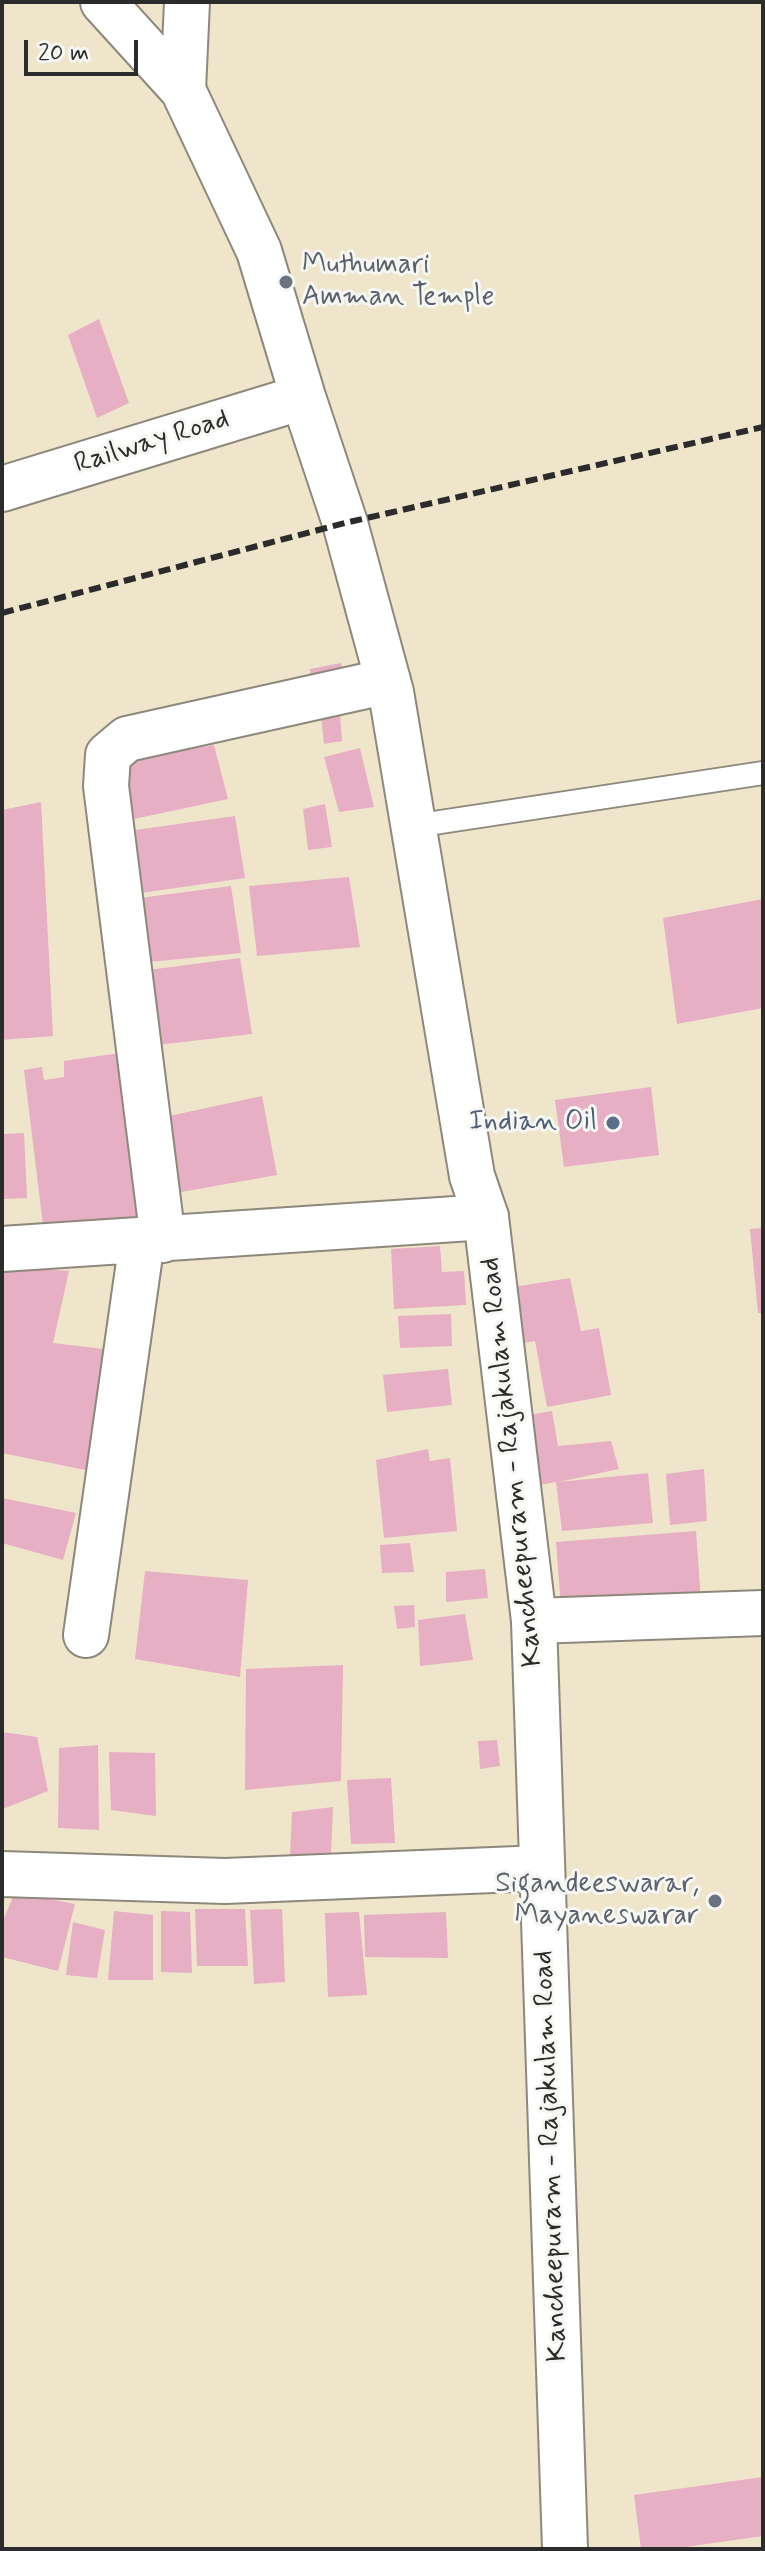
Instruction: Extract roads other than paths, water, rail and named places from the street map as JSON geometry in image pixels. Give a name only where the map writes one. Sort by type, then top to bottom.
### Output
[{"type":"main road","points":[[103,2],[183,90]]},
{"type":"main road","points":[[183,90],[187,2]]},
{"type":"main road","name":"Kancheepuram - Rajakulam Road","points":[[183,90],[259,251],[345,523],[388,681],[472,1176],[486,1217],[534,1621],[565,2549]]},
{"type":"main road","name":"Railway Road","points":[[2,489],[303,397]]},
{"type":"main road","points":[[86,1635],[153,1241],[106,786],[108,755],[127,739],[388,681]]},
{"type":"main road","points":[[2,1249],[486,1217]]},
{"type":"main road","points":[[534,1621],[763,1613]]},
{"type":"main road","points":[[2,1874],[225,1881],[542,1868]]},
{"type":"lane","points":[[414,826],[763,773]]},
{"type":"railway","points":[[2,613],[345,523],[763,427]]},
{"type":"place","name":"Muthumari Amman Temple","points":[[286,282]]},
{"type":"place","name":"Indian Oil","points":[[613,1123]]},
{"type":"place","name":"Sigandeeswarar, Mayaneswarar","points":[[715,1901]]}]
